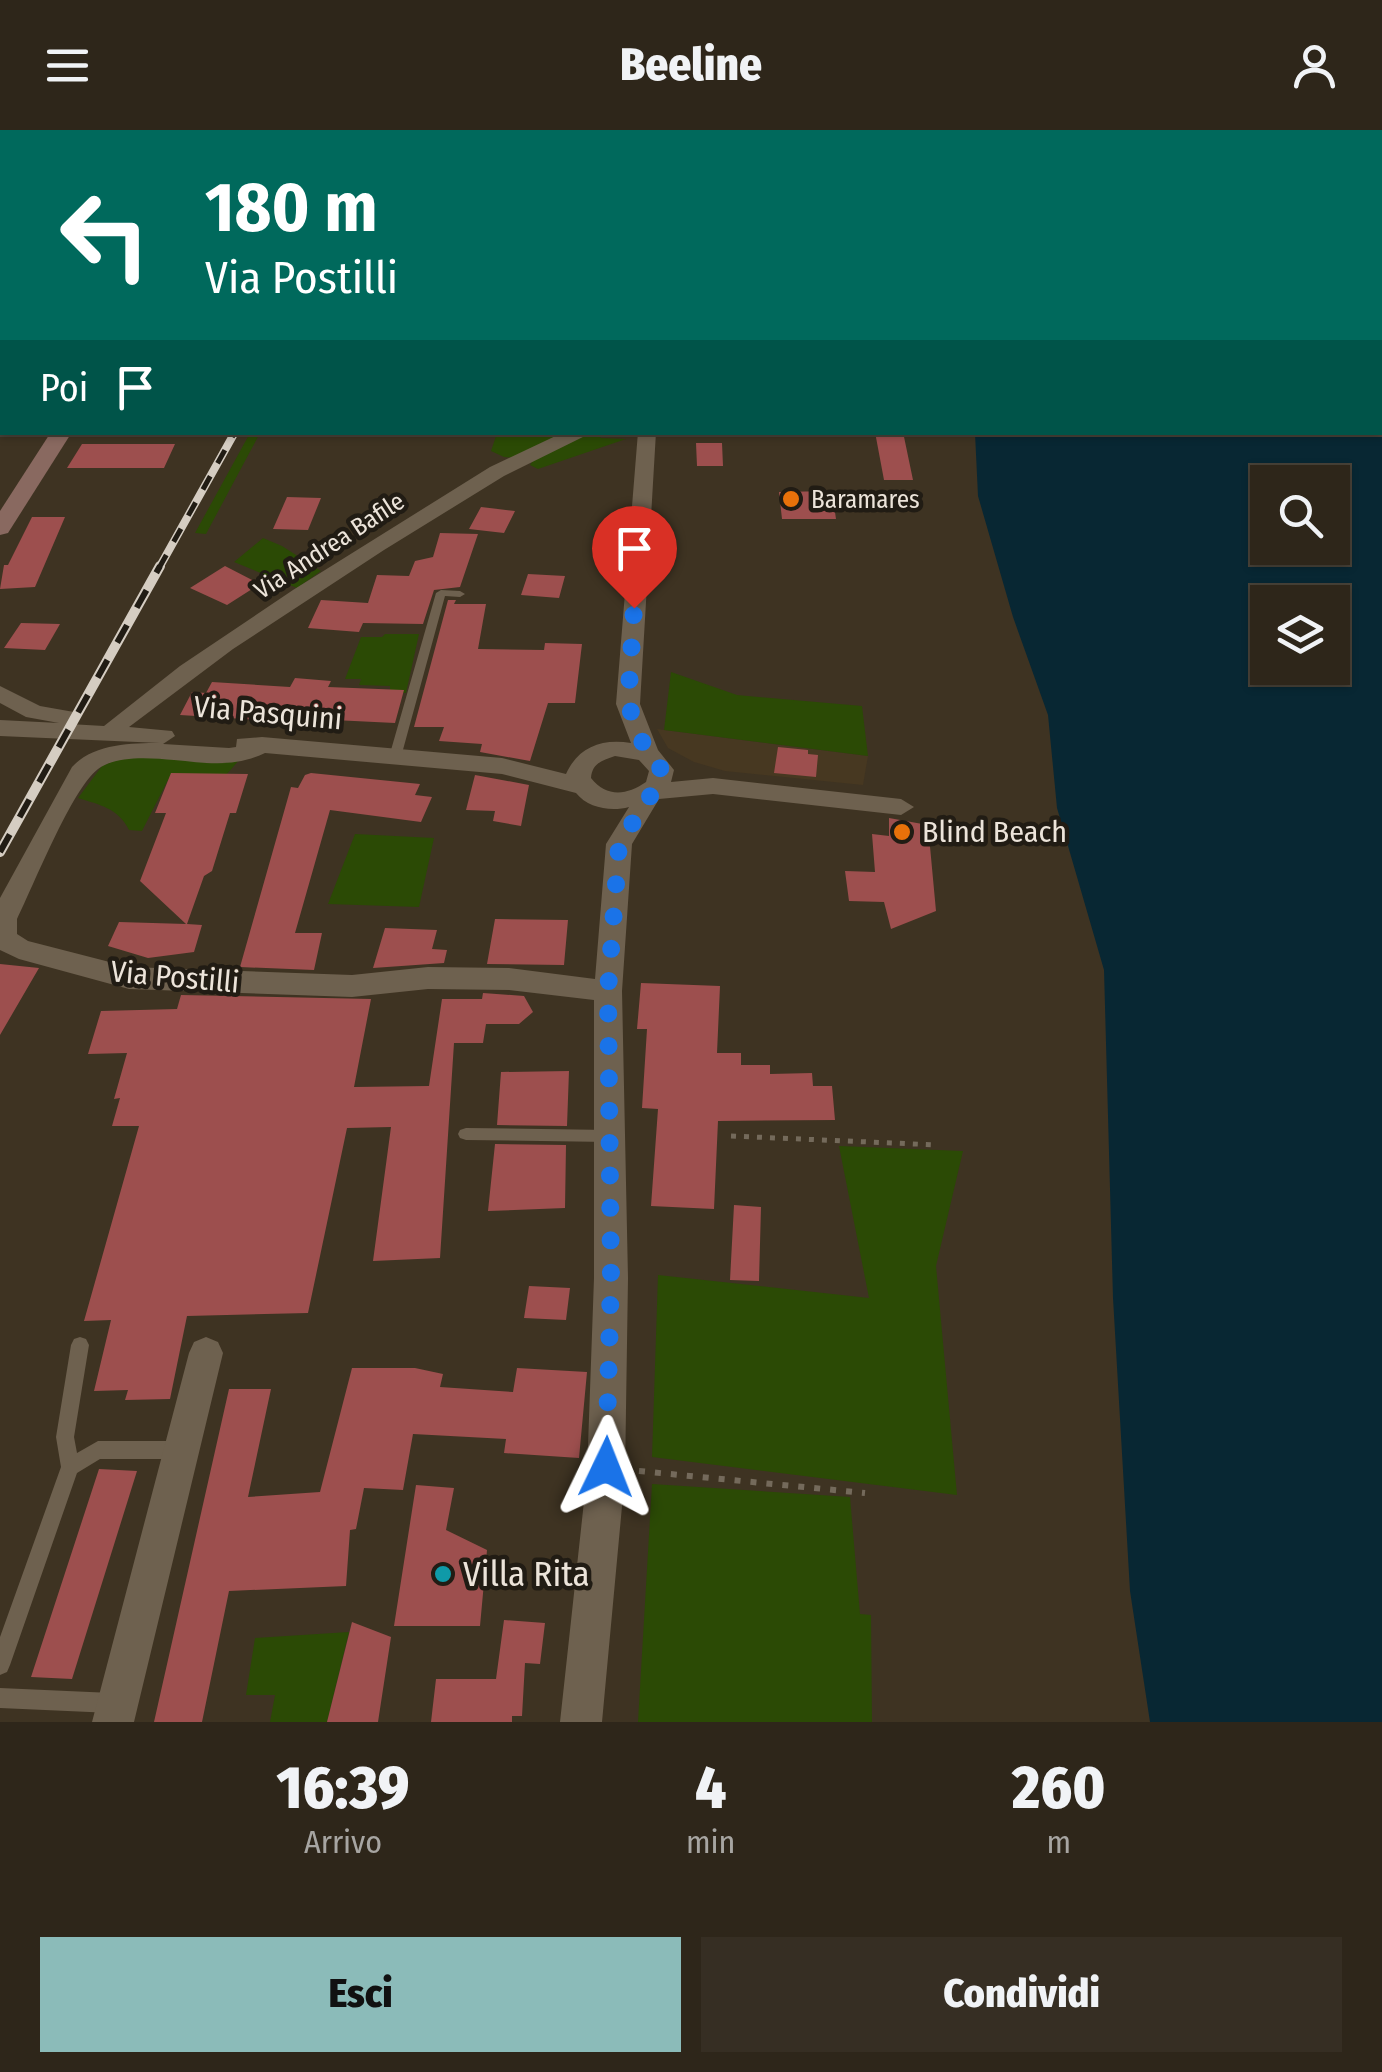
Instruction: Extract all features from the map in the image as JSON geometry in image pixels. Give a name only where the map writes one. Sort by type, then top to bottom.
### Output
[{"type":"main road","points":[[0,528],[60,435]]},
{"type":"street","name":"Via Andrea Bafile","points":[[126,729],[168,683],[333,573],[538,447],[575,435]]},
{"type":"street","points":[[582,1722],[606,1467],[611,1278],[608,991],[620,841],[662,778],[628,704],[648,435]]},
{"type":"street","name":"Via Pasquini","points":[[2,696],[34,712],[126,729],[262,746],[502,766],[587,791]]},
{"type":"street","points":[[620,841],[587,791],[579,771],[596,753],[628,704]]},
{"type":"street","name":"Via Pasquini","points":[[5,731],[126,729]]},
{"type":"street","name":"Via Postilli","points":[[262,746],[240,758],[131,752],[86,767],[68,792],[3,919],[3,939],[19,949],[129,978],[352,986],[428,978],[509,979],[608,991]]},
{"type":"street","points":[[596,753],[626,748],[713,786]]},
{"type":"street","name":"Via Pasquini","points":[[502,766],[596,753]]},
{"type":"street","points":[[587,791],[616,802],[652,792],[713,786],[902,807]]},
{"type":"street","points":[[115,1713],[206,1354]]},
{"type":"lane","points":[[395,757],[441,593],[460,594]]},
{"type":"lane","points":[[466,1134],[609,1136]]},
{"type":"lane","points":[[0,1665],[70,1467],[65,1437],[80,1345]]},
{"type":"lane","points":[[70,1467],[98,1450],[181,1450]]},
{"type":"lane","points":[[0,1698],[115,1713]]},
{"type":"path","points":[[731,1136],[938,1145]]},
{"type":"path","points":[[606,1467],[865,1492]]},
{"type":"shaded area","points":[[657,729],[868,756],[863,785],[725,771],[694,762],[668,748]]},
{"type":"green space","points":[[249,435],[259,435],[206,534],[195,533]]},
{"type":"green space","points":[[496,435],[598,435],[626,439],[538,469],[530,465],[534,459],[504,457],[491,451]]},
{"type":"green space","points":[[263,538],[321,571],[297,588],[234,562]]},
{"type":"green space","points":[[419,634],[406,693],[390,692],[390,686],[359,685],[361,679],[345,679],[361,637]]},
{"type":"green space","points":[[671,672],[737,695],[862,706],[868,756],[664,730]]},
{"type":"green space","points":[[128,755],[240,759],[227,774],[171,774],[142,831],[129,830],[114,812],[78,798],[102,766]]},
{"type":"green space","points":[[355,834],[434,838],[419,907],[328,904]]},
{"type":"green space","points":[[839,1146],[963,1151],[936,1266],[957,1495],[652,1457],[658,1275],[869,1298]]},
{"type":"green space","points":[[652,1484],[850,1497],[860,1614],[871,1615],[872,1722],[638,1722]]},
{"type":"green space","points":[[349,1632],[327,1722],[270,1722],[275,1695],[246,1695],[255,1638]]},
{"type":"water","points":[[975,435],[1382,435],[1382,1722],[1150,1722],[1130,1591],[1113,1298],[1104,970],[1057,808],[1048,715],[1013,617],[978,496]]},
{"type":"building","points":[[876,435],[904,435],[913,480],[884,480]]},
{"type":"building","points":[[696,443],[722,443],[723,466],[697,466]]},
{"type":"building","points":[[82,444],[175,444],[164,468],[67,468]]},
{"type":"building","points":[[832,491],[836,519],[782,519],[779,492]]},
{"type":"building","points":[[287,497],[321,498],[308,530],[273,529]]},
{"type":"building","points":[[481,507],[515,511],[504,533],[469,529]]},
{"type":"building","points":[[32,517],[65,517],[35,587],[0,589],[4,565],[8,565]]},
{"type":"building","points":[[440,533],[478,534],[460,587],[434,590],[423,624],[363,623],[359,632],[308,628],[321,600],[368,603],[377,575],[409,576],[415,561],[433,557]]},
{"type":"building","points":[[225,566],[260,584],[227,605],[190,588]]},
{"type":"building","points":[[528,574],[565,576],[559,598],[521,595]]},
{"type":"building","points":[[448,600],[456,600],[454,604],[486,604],[478,649],[544,650],[545,643],[582,644],[575,703],[548,703],[530,761],[480,752],[482,744],[439,741],[444,727],[414,727]]},
{"type":"building","points":[[21,623],[60,624],[45,650],[4,648]]},
{"type":"building","points":[[295,678],[331,681],[328,687],[404,690],[395,723],[313,719],[311,723],[180,715],[192,692],[206,693],[212,682],[290,687]]},
{"type":"building","points":[[778,747],[818,755],[816,777],[774,773]]},
{"type":"building","points":[[171,773],[248,774],[236,813],[230,813],[212,871],[204,876],[187,924],[202,925],[194,952],[148,958],[108,946],[119,922],[186,924],[140,881],[166,813],[155,813]]},
{"type":"building","points":[[305,775],[420,784],[415,795],[432,797],[421,822],[330,810],[295,933],[322,933],[314,970],[240,967],[291,787],[298,788]]},
{"type":"building","points":[[475,775],[529,785],[521,826],[493,821],[495,811],[466,810]]},
{"type":"building","points":[[889,818],[928,825],[936,911],[891,929],[884,902],[849,901],[845,871],[875,872],[872,834],[889,836]]},
{"type":"building","points":[[495,919],[568,920],[564,965],[487,964]]},
{"type":"building","points":[[385,928],[437,930],[432,949],[447,950],[444,963],[373,968]]},
{"type":"building","points":[[0,964],[39,968],[0,1035]]},
{"type":"building","points":[[641,983],[720,986],[717,1053],[741,1053],[741,1065],[770,1065],[770,1074],[812,1073],[813,1086],[832,1086],[835,1120],[718,1121],[714,1209],[651,1206],[658,1109],[642,1108],[647,1029],[637,1029]]},
{"type":"building","points":[[483,993],[524,996],[533,1012],[519,1024],[486,1024],[483,1043],[454,1043],[440,1258],[373,1261],[391,1127],[347,1128],[308,1313],[187,1316],[170,1399],[125,1400],[128,1390],[94,1391],[111,1320],[84,1321],[139,1126],[112,1126],[120,1098],[114,1099],[127,1053],[88,1054],[101,1011],[177,1009],[181,995],[371,999],[354,1087],[429,1086],[442,999],[482,999]]},
{"type":"building","points":[[569,1071],[567,1126],[497,1125],[501,1072]]},
{"type":"building","points":[[495,1144],[566,1145],[565,1208],[488,1211]]},
{"type":"building","points":[[734,1205],[761,1207],[759,1281],[730,1280]]},
{"type":"building","points":[[529,1286],[570,1288],[566,1320],[524,1318]]},
{"type":"building","points":[[352,1368],[415,1368],[443,1374],[440,1387],[513,1392],[517,1368],[587,1372],[579,1458],[504,1453],[506,1439],[413,1434],[403,1490],[364,1488],[356,1529],[350,1530],[346,1586],[229,1591],[202,1722],[154,1722],[229,1389],[271,1389],[248,1497],[320,1492]]},
{"type":"building","points":[[99,1469],[137,1471],[72,1679],[31,1677]]},
{"type":"building","name":"Villa Rita","points":[[416,1485],[454,1488],[446,1530],[487,1550],[480,1626],[394,1626]]},
{"type":"building","points":[[504,1620],[545,1623],[540,1664],[525,1663],[522,1716],[512,1716],[512,1722],[431,1722],[436,1679],[496,1679]]},
{"type":"building","points":[[352,1622],[391,1637],[378,1722],[327,1722]]},
{"type":"railway","points":[[159,568],[233,435]]},
{"type":"railway","points":[[0,852],[160,566]]},
{"type":"place","name":"Baramares","points":[[791,499]]},
{"type":"place","name":"Blind Beach","points":[[902,832]]},
{"type":"place","name":"Villa Rita","points":[[443,1574]]},
{"type":"route","points":[[606,1467],[611,1278],[608,991],[619,844],[662,778],[658,762],[647,754],[628,704],[634,608]]}]
